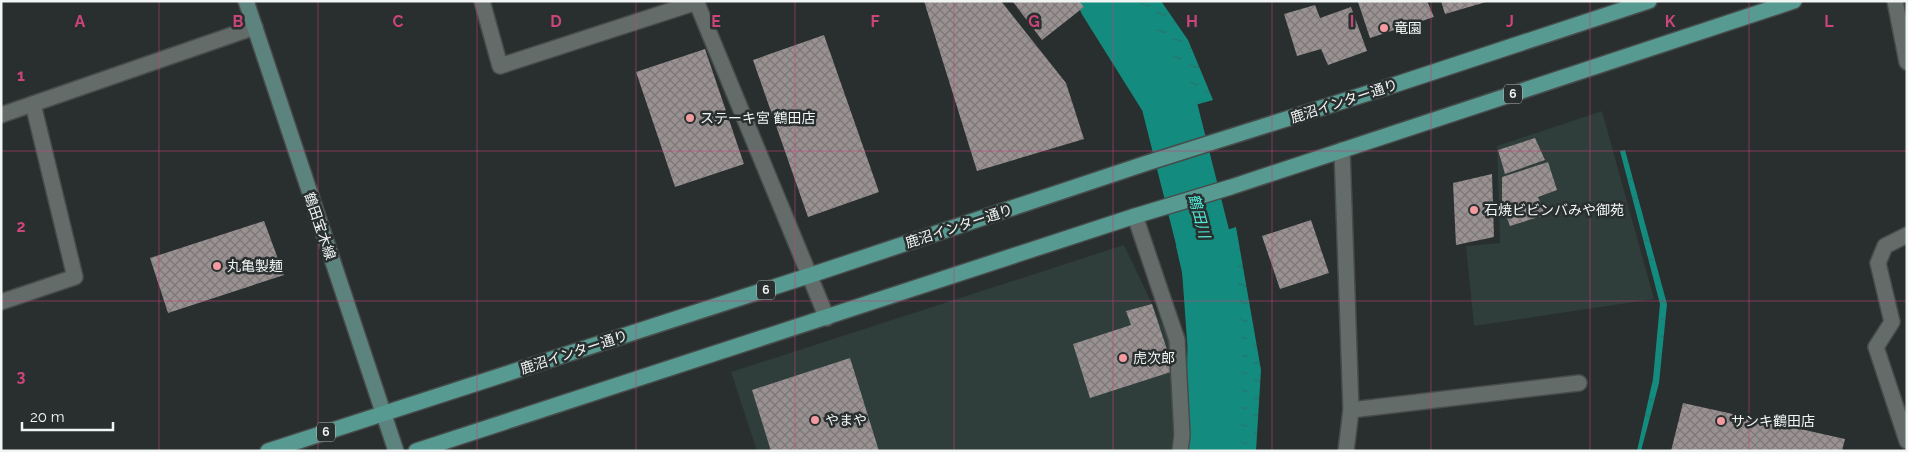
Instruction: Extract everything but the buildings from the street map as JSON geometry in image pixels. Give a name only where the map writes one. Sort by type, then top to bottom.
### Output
[{"type":"main road","name":"鹿沼インター通り","points":[[268,451],[811,275],[1147,163],[1650,1]]},
{"type":"main road","name":"6","points":[[416,451],[1794,1]]},
{"type":"street","name":"鶴田宝木線","points":[[246,1],[396,451]]},
{"type":"street","points":[[482,1],[500,66],[696,2],[811,275],[827,318]]},
{"type":"street","points":[[1895,1],[1907,62]]},
{"type":"street","points":[[1,115],[255,27]]},
{"type":"street","points":[[1,302],[75,277],[33,104]]},
{"type":"street","points":[[1342,150],[1351,410],[1346,451]]},
{"type":"street","points":[[1135,216],[1177,340],[1182,435],[1180,451]]},
{"type":"street","points":[[1907,235],[1885,246],[1878,263],[1892,322],[1876,346],[1907,441]]},
{"type":"street","points":[[1351,410],[1579,383]]},
{"type":"shaded area","points":[[1602,111],[1654,299],[1474,326],[1466,246],[1500,243],[1497,146]]},
{"type":"shaded area","points":[[1124,245],[1172,346],[1174,436],[1171,451],[757,451],[731,372]]},
{"type":"water","points":[[1100,1],[1161,1],[1188,40],[1213,100],[1163,114],[1148,82]]},
{"type":"water","points":[[1625,150],[1667,304],[1659,383],[1641,451],[1637,451],[1653,379],[1660,304],[1620,151]]},
{"type":"water","points":[[1236,227],[1261,370],[1256,451],[1199,451],[1205,412],[1199,347],[1176,246]]},
{"type":"waterway","name":"鶴田川","points":[[1106,1],[1168,100],[1204,243],[1208,249],[1215,346],[1213,451]]},
{"type":"place","name":"竜園","points":[[1384,28]]},
{"type":"place","name":"ステーキ宮 鶴田店","points":[[690,118]]},
{"type":"place","name":"石焼ビビンバみや御苑","points":[[1474,210]]},
{"type":"place","name":"丸亀製麺","points":[[217,266]]},
{"type":"place","name":"虎次郎","points":[[1123,358]]},
{"type":"place","name":"やまや","points":[[815,420]]},
{"type":"place","name":"サンキ鶴田店","points":[[1721,421]]}]
